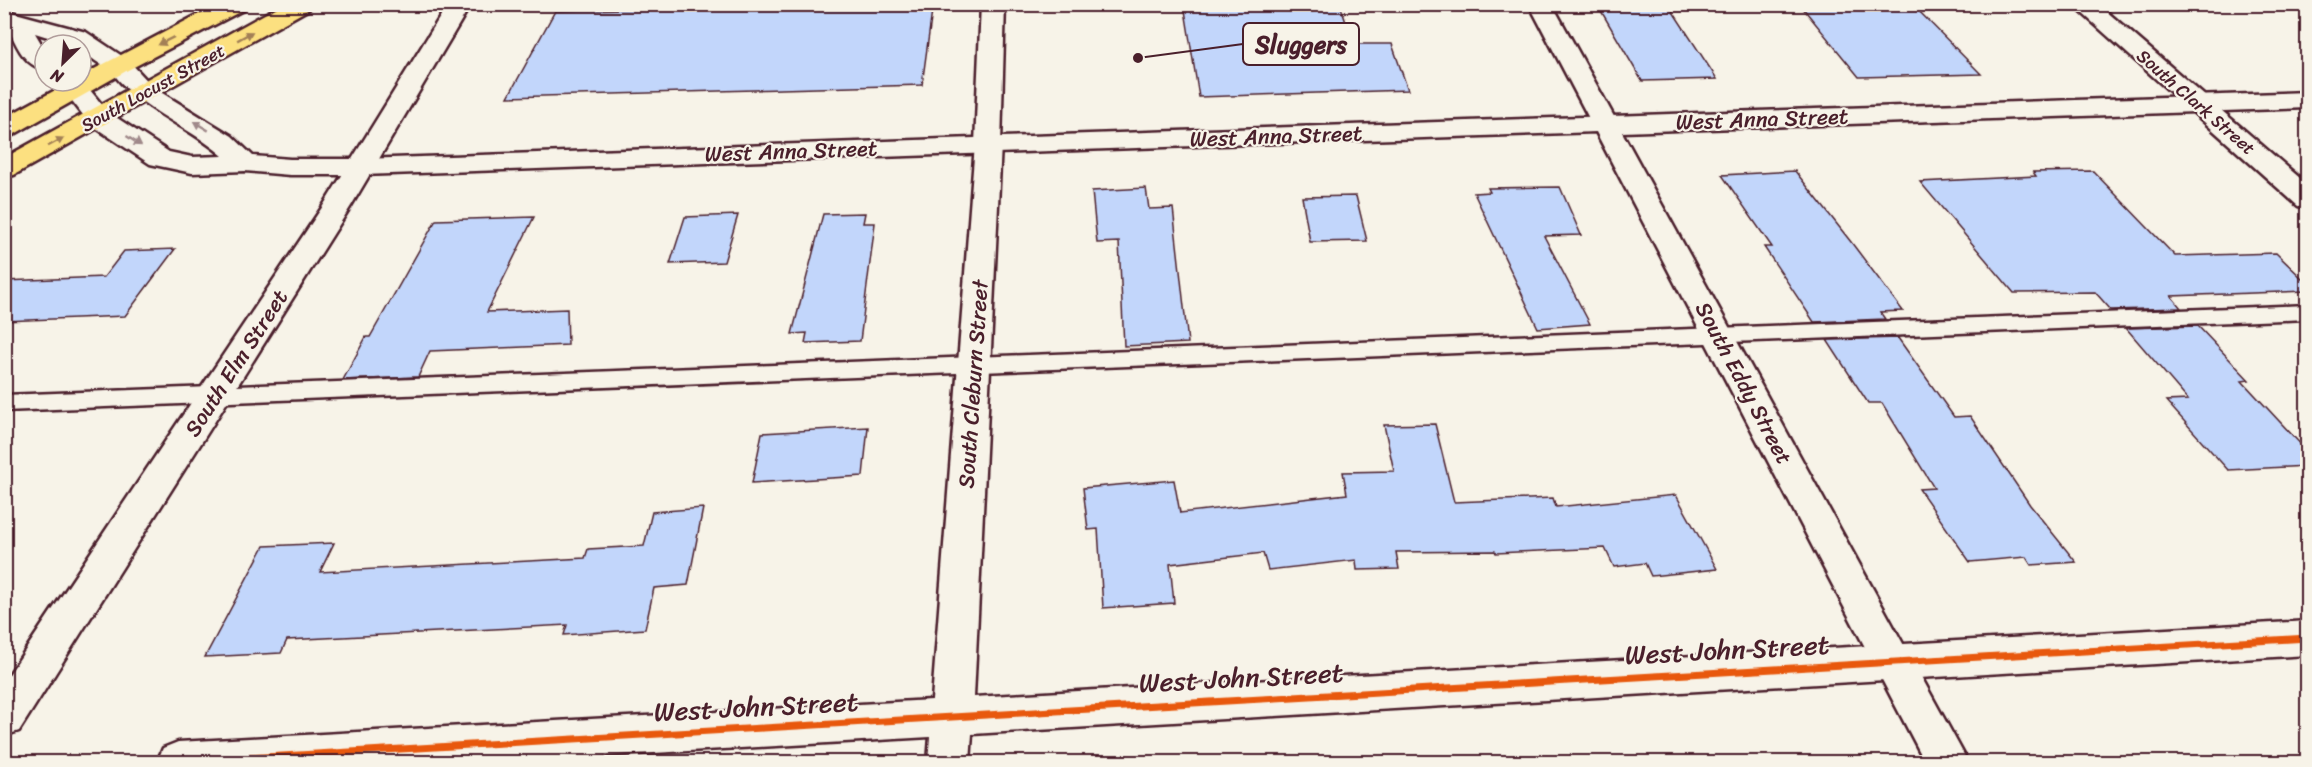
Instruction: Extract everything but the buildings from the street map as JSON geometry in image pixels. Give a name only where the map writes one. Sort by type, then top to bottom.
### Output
[{"type":"main road","name":"South Locust Street","points":[[93,76],[119,65],[237,4]]},
{"type":"main road","name":"South Locust Street","points":[[4,170],[301,4]]},
{"type":"main road","name":"South Locust Street","points":[[4,129],[59,93]]},
{"type":"street","name":"South Elm Street","points":[[4,718],[362,167],[460,4]]},
{"type":"street","name":"South Cleburn Street","points":[[949,762],[988,144],[993,4]]},
{"type":"street","name":"South Eddy Street","points":[[1540,4],[1947,762]]},
{"type":"street","name":"South Clark Street","points":[[2083,4],[2199,103],[2307,200]]},
{"type":"street","points":[[11,20],[77,37],[119,65],[145,92],[214,133],[233,147],[245,164]]},
{"type":"street","points":[[11,20],[33,53]]},
{"type":"street","name":"West Anna Street","points":[[78,93],[99,118],[160,158],[192,165],[245,164],[290,167],[362,167],[2307,100]]},
{"type":"street","name":"West John Street","points":[[178,762],[2307,638]]},
{"type":"lane","points":[[4,403],[214,397],[2307,312]]},
{"type":"cycle path","points":[[178,762],[2308,638]]},
{"type":"place","name":"Sluggers","points":[[1138,58]]}]
